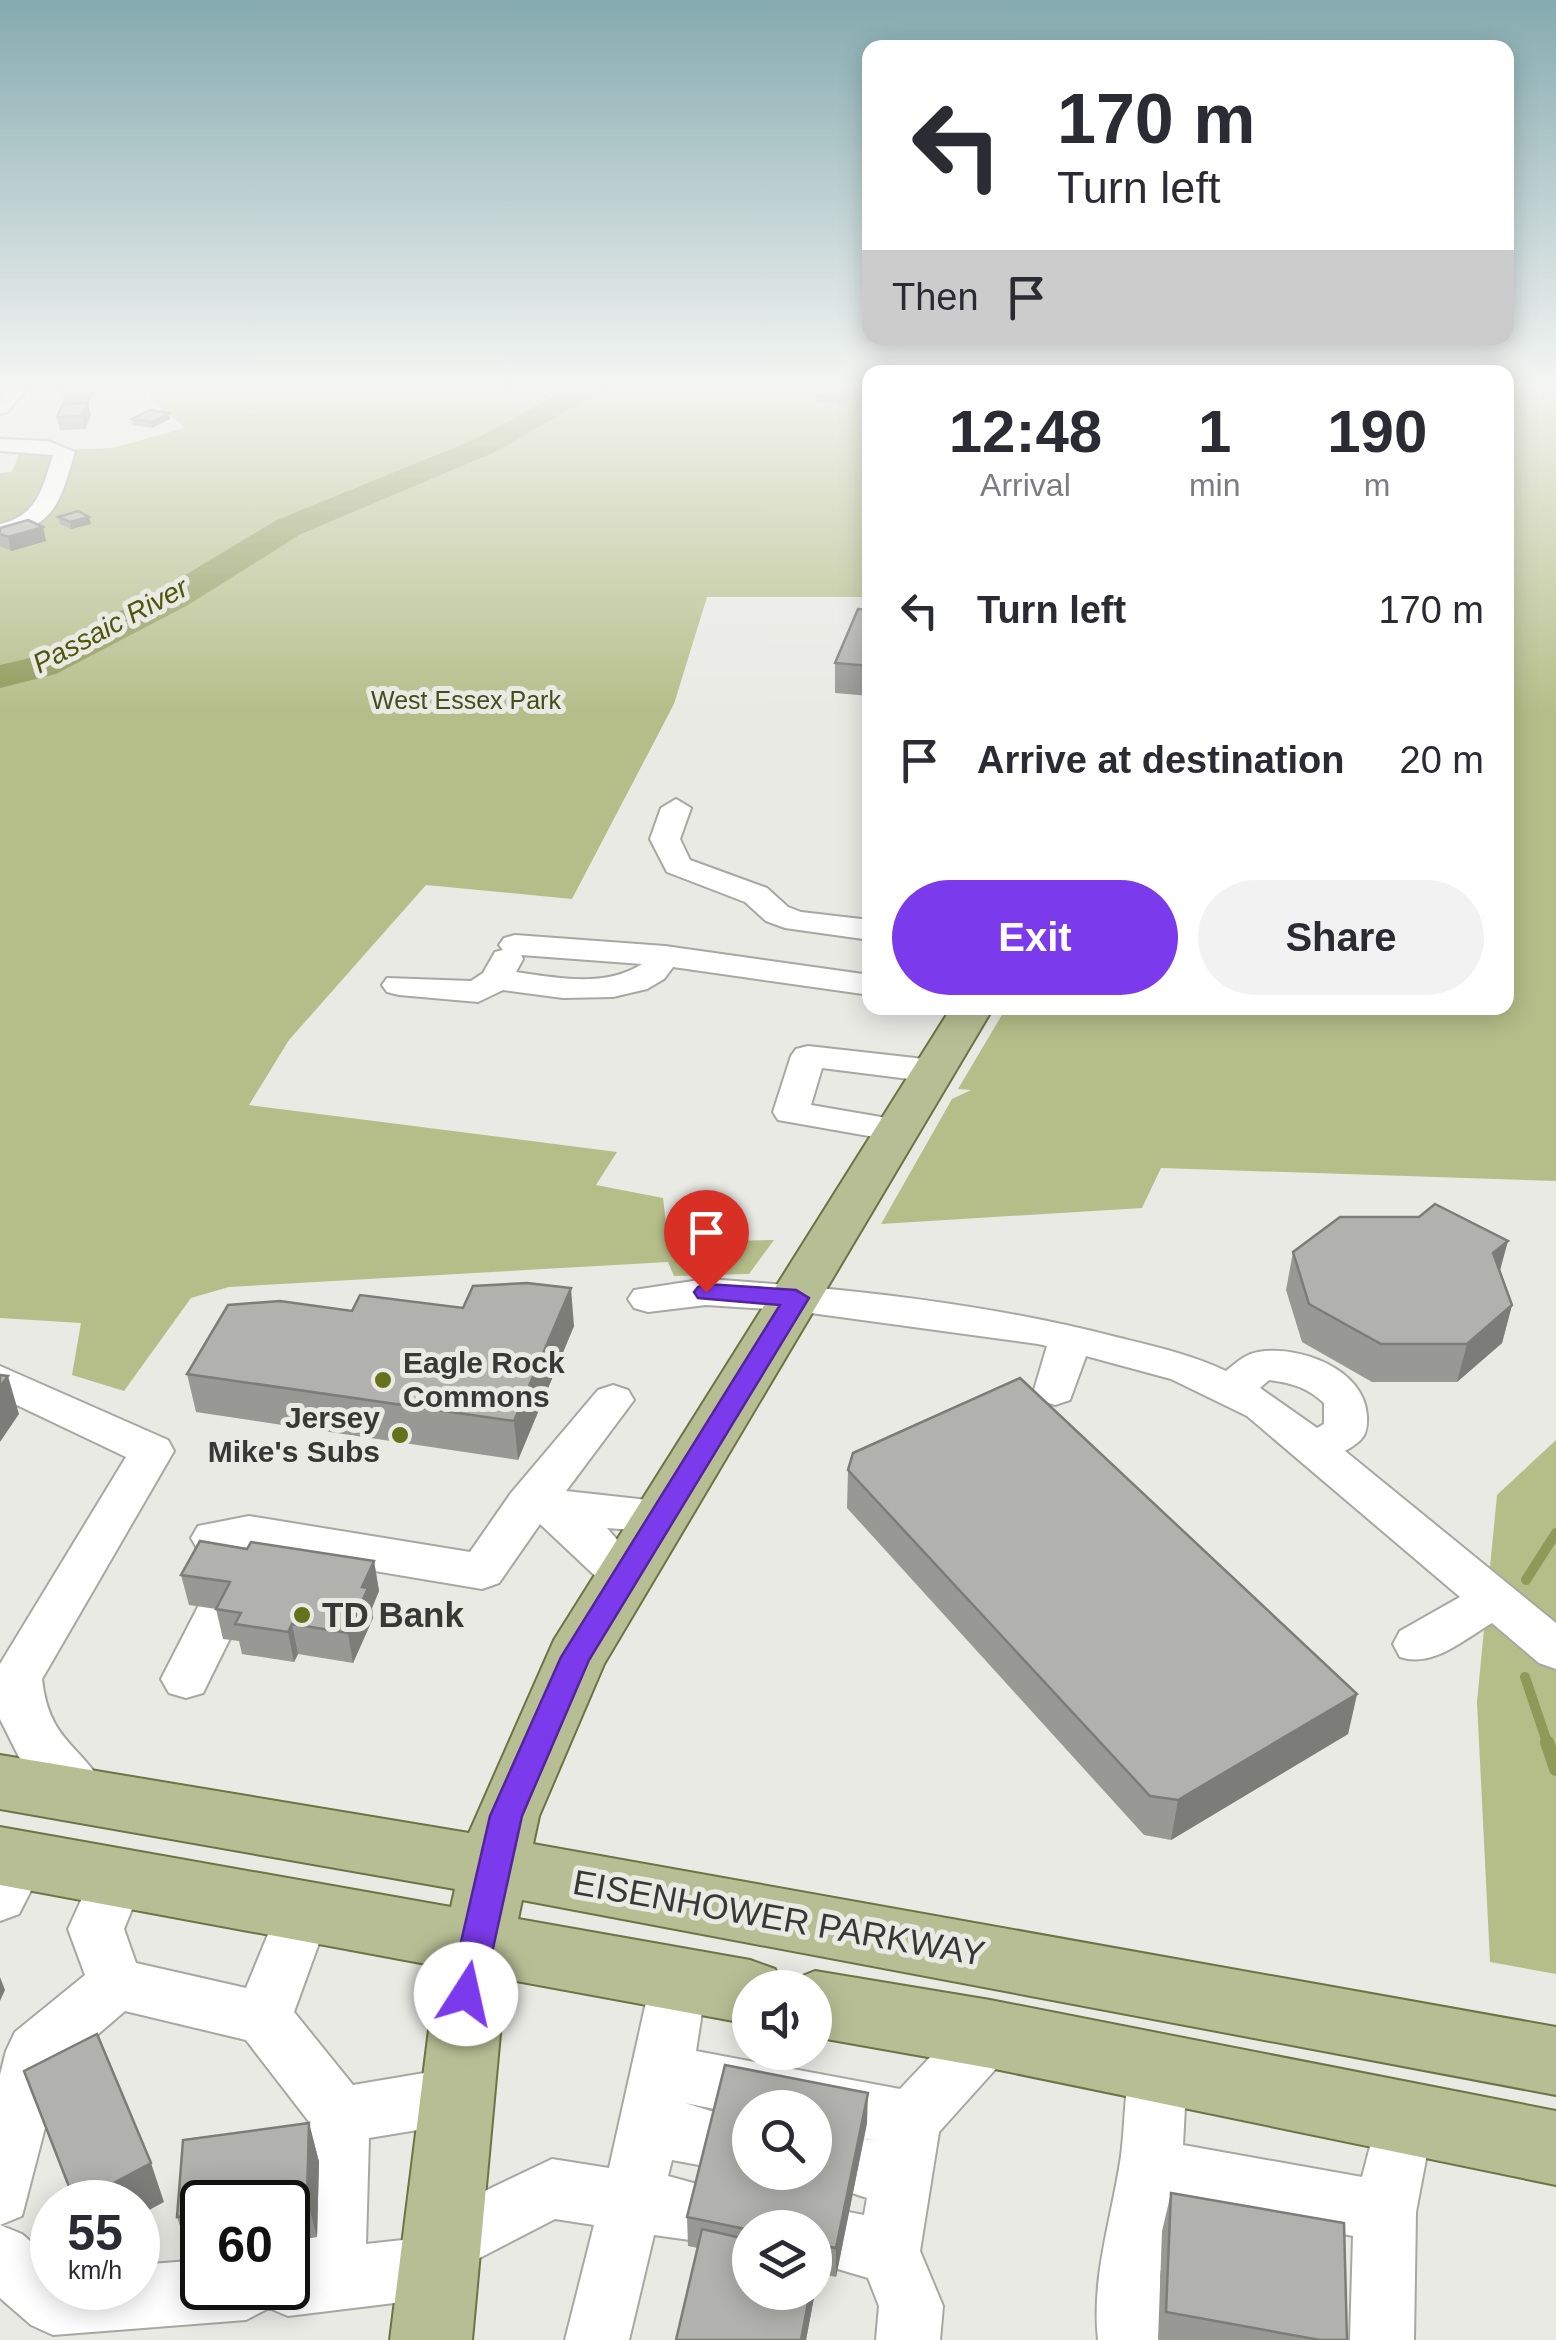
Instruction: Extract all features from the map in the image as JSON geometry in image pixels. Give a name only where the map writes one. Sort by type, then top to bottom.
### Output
[{"type":"main road","points":[[435,2284],[454,2096],[475,1943],[506,1816],[568,1674],[624,1575],[968,1015]]},
{"type":"main road","name":"EISENHOWER PARKWAY","points":[[0,1782],[494,1866],[1556,2060]]},
{"type":"main road","points":[[7,1871],[118,1878],[732,1989]]},
{"type":"main road","points":[[832,2007],[990,2034],[1556,2148]]},
{"type":"street","points":[[0,531],[26,524],[46,512],[51,495]]},
{"type":"street","points":[[676,808],[665,839],[678,866],[756,895],[777,914],[796,921],[862,929]]},
{"type":"street","points":[[399,985],[478,992],[496,979],[520,935],[862,985]]},
{"type":"street","points":[[496,979],[610,988],[651,976],[665,956]]},
{"type":"street","points":[[897,1130],[791,1112],[808,1056],[933,1071]]},
{"type":"street","points":[[648,1299],[706,1292],[796,1298],[1071,1336],[1140,1354],[1232,1388],[1314,1448],[1556,1650]]},
{"type":"street","points":[[1055,1390],[1071,1336]]},
{"type":"street","points":[[1232,1388],[1261,1364],[1303,1370],[1324,1378],[1345,1401],[1346,1431],[1314,1448]]},
{"type":"street","points":[[5,1386],[57,1403],[86,1422],[152,1451],[9,1684],[28,1732],[82,1794]]},
{"type":"street","points":[[186,1679],[224,1575],[272,1536],[482,1571],[540,1507],[613,1400]]},
{"type":"street","points":[[540,1507],[659,1515]]},
{"type":"street","points":[[540,1507],[587,1536],[624,1575]]},
{"type":"street","points":[[1417,1644],[1493,1600]]},
{"type":"street","points":[[116,1984],[96,1929],[118,1878]]},
{"type":"street","points":[[263,2018],[304,1910]]},
{"type":"street","points":[[597,2340],[656,2100],[680,1980]]},
{"type":"street","points":[[116,1984],[263,2018],[340,2114],[311,2282],[435,2284],[552,2188],[632,2197],[697,2210]]},
{"type":"street","points":[[0,2196],[35,2050],[116,1984]]},
{"type":"street","points":[[908,2340],[911,2306],[866,2247],[890,2154],[990,2034]]},
{"type":"street","points":[[1130,2340],[1125,2313],[1134,2228],[1149,2168],[1158,2068]]},
{"type":"street","points":[[340,2114],[454,2096]]},
{"type":"street","points":[[656,2100],[714,2139]]},
{"type":"street","points":[[656,2100],[890,2154]]},
{"type":"street","points":[[1382,2340],[1384,2212],[1404,2117]]},
{"type":"street","points":[[1149,2168],[1384,2212]]},
{"type":"street","points":[[0,2256],[53,2303],[180,2293]]},
{"type":"green space","name":"West Essex Park","points":[[0,495],[862,495],[862,597],[707,597],[674,704],[572,899],[426,885],[289,1040],[249,1105],[617,1152],[596,1185],[663,1198],[667,1231],[724,1241],[774,1240],[749,1274],[674,1276],[668,1262],[229,1287],[191,1298],[124,1391],[72,1375],[81,1323],[0,1318]]},
{"type":"green space","points":[[1514,495],[1556,495],[1556,1181],[1161,1168],[1142,1208],[881,1224],[952,1099],[971,1090],[958,1089],[1002,1015],[1514,1015]]},
{"type":"green space","points":[[1556,1440],[1556,1974],[1490,1962],[1477,1702],[1497,1495]]},
{"type":"building","points":[[78,511],[89,517],[70,522],[58,517]]},
{"type":"building","points":[[28,520],[43,527],[8,537],[0,534],[0,528]]},
{"type":"building","points":[[858,609],[862,609],[862,665],[835,663]]},
{"type":"building","points":[[1435,1204],[1508,1241],[1493,1253],[1512,1305],[1467,1344],[1381,1344],[1309,1304],[1293,1252],[1340,1217],[1419,1217]]},
{"type":"building","points":[[527,1283],[571,1288],[514,1421],[187,1374],[228,1305],[280,1301],[352,1311],[360,1295],[463,1308],[473,1286]]},
{"type":"building","points":[[1020,1378],[1357,1694],[1178,1800],[1150,1796],[848,1470],[853,1453]]},
{"type":"building","points":[[200,1541],[247,1549],[251,1542],[374,1561],[362,1587],[368,1588],[348,1633],[292,1624],[288,1632],[235,1624],[241,1613],[216,1609],[230,1582],[181,1575]]},
{"type":"building","points":[[97,2034],[151,2163],[119,2180],[66,2180],[24,2071]]},
{"type":"building","points":[[725,2065],[732,2070],[751,2070],[868,2093],[836,2248],[832,2247],[832,2210],[732,2210],[732,2226],[687,2217]]},
{"type":"building","points":[[309,2123],[308,2180],[180,2180],[177,2217],[183,2140]]},
{"type":"building","points":[[1171,2193],[1344,2223],[1347,2340],[1320,2340],[1166,2312]]},
{"type":"building","points":[[702,2229],[732,2236],[732,2310],[807,2310],[801,2340],[676,2340]]},
{"type":"waterway","name":"Passaic River","points":[[0,677],[43,666],[175,597],[289,527],[366,495]]},
{"type":"waterway","points":[[1526,1580],[1556,1533]]},
{"type":"waterway","points":[[1525,1677],[1548,1745]]},
{"type":"waterway","points":[[1548,1745],[1556,1769]]},
{"type":"place","name":"Eagle Rock Commons","points":[[383,1380]]},
{"type":"place","name":"Jersey Mike's Subs","points":[[400,1435]]},
{"type":"place","name":"TD Bank","points":[[302,1615]]},
{"type":"route","points":[[466,1994],[506,1816],[576,1657],[659,1515],[796,1298],[706,1292]]}]
